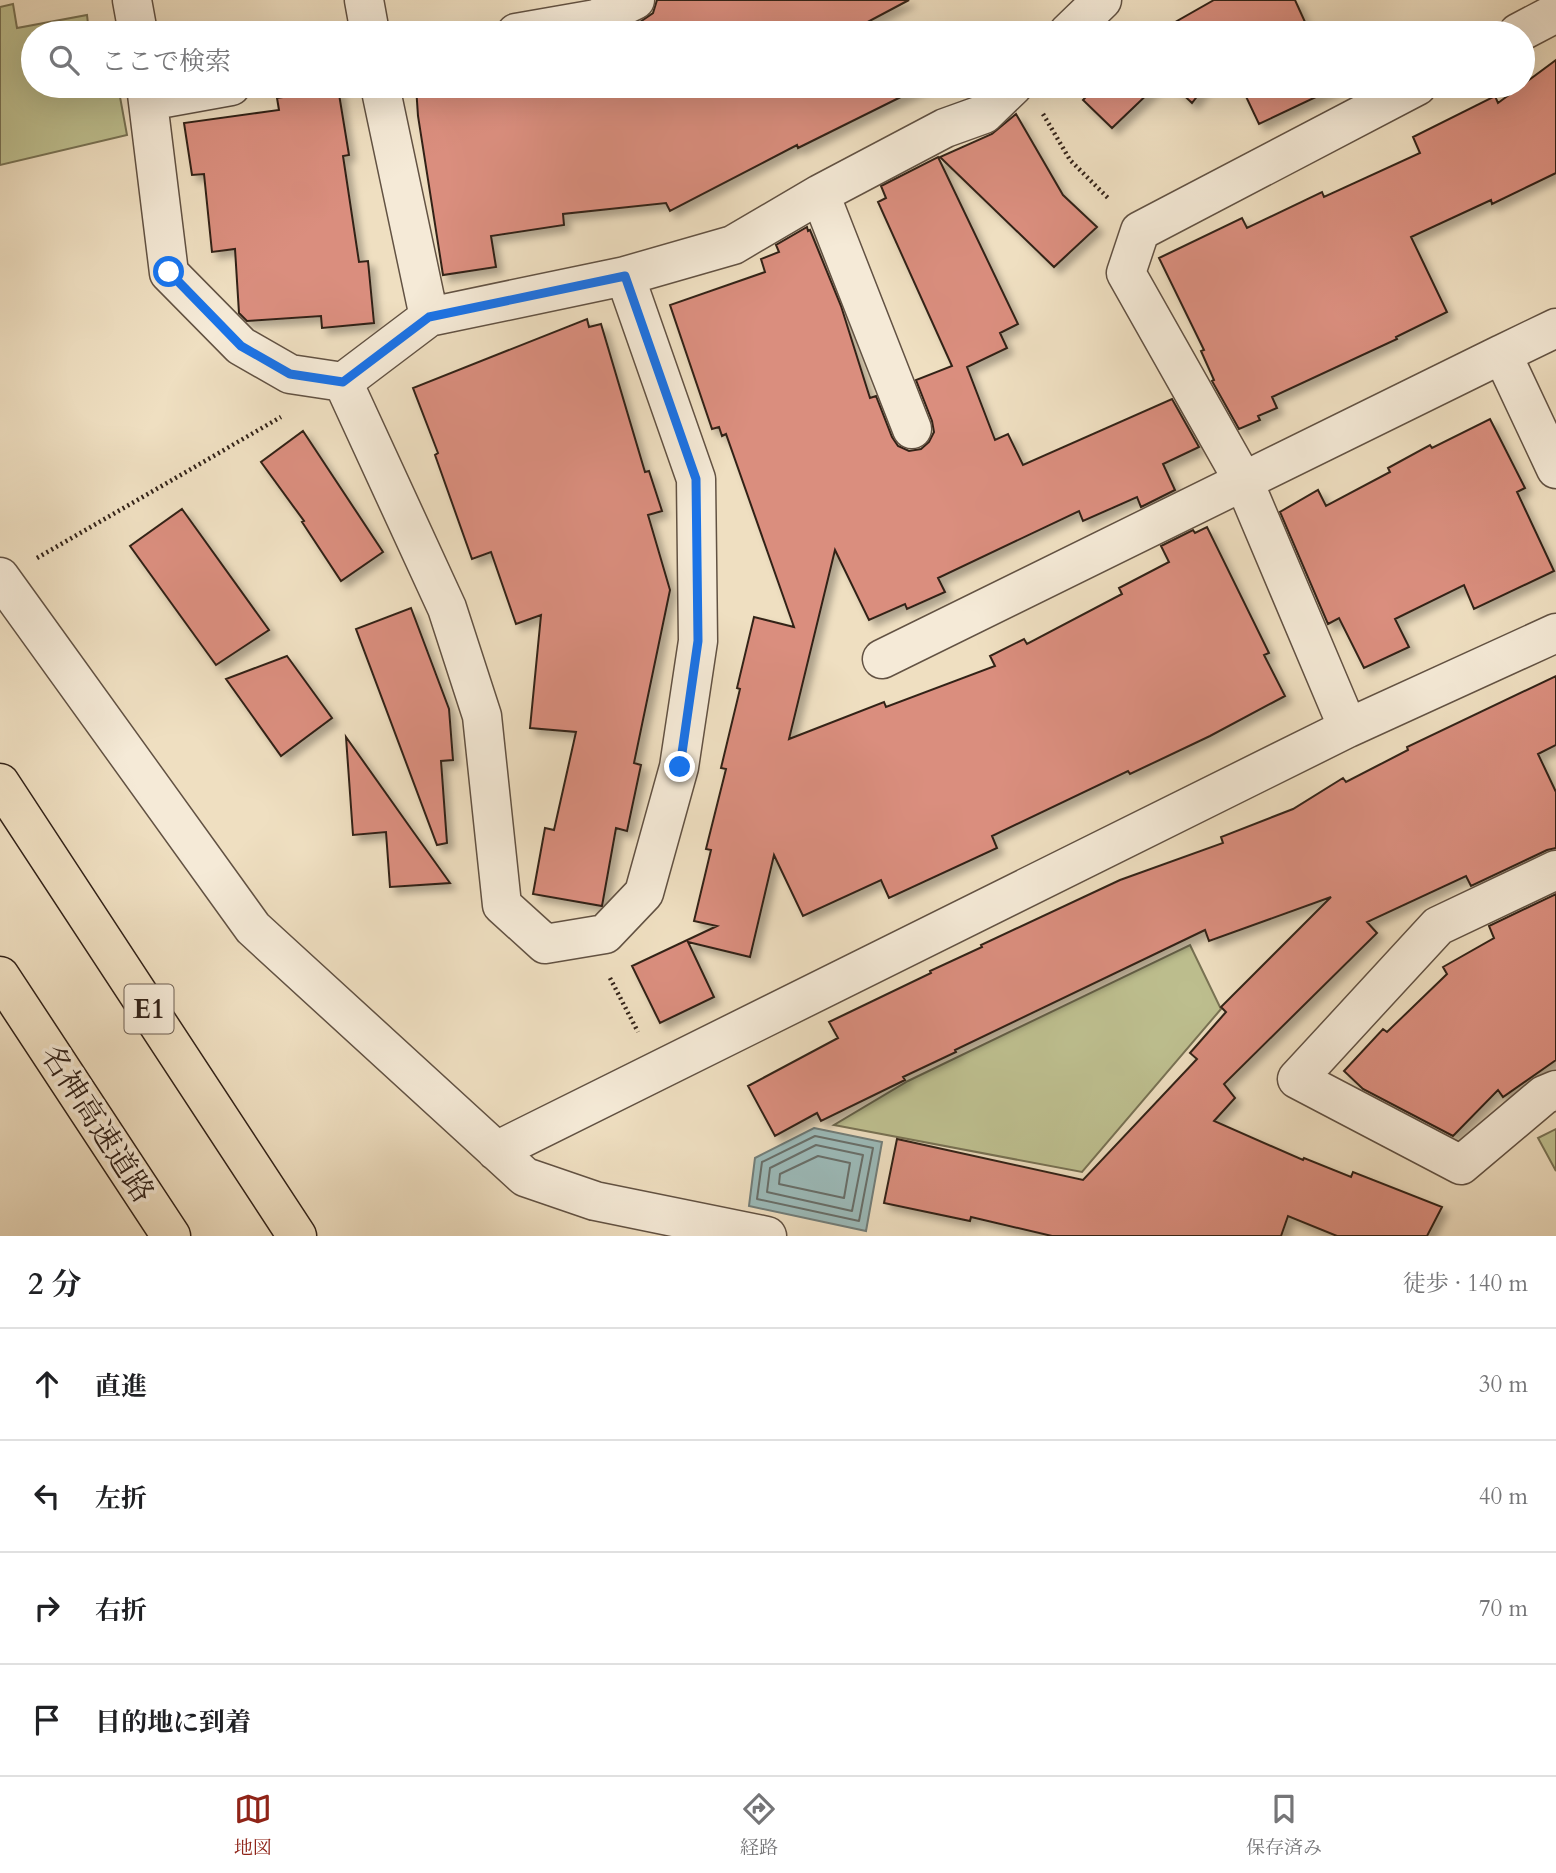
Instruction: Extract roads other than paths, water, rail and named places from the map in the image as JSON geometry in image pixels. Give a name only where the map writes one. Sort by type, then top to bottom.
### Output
[{"type":"highway","name":"E1","points":[[0,783],[297,1236]]},
{"type":"highway","name":"名神高速道路","points":[[0,976],[171,1236]]},
{"type":"street","points":[[132,0],[136,21]]},
{"type":"street","points":[[364,0],[368,21]]},
{"type":"street","points":[[555,21],[635,0]]},
{"type":"street","points":[[1080,21],[1102,0]]},
{"type":"street","points":[[1535,24],[1556,13]]},
{"type":"street","points":[[148,98],[169,272],[241,346],[290,374],[343,382],[429,317],[625,276],[733,244],[820,194],[946,128],[1021,98]]},
{"type":"street","points":[[383,98],[429,317]]},
{"type":"street","points":[[1348,728],[1244,482],[1126,272],[1140,231],[1395,98]]},
{"type":"street","points":[[820,194],[912,429]]},
{"type":"street","points":[[343,382],[447,608],[482,716],[502,905],[545,944],[606,934],[644,893],[680,767],[698,641],[696,479],[625,276]]},
{"type":"street","points":[[882,659],[1556,328]]},
{"type":"street","points":[[1502,354],[1556,468]]},
{"type":"street","points":[[1,578],[253,928],[525,1177],[595,1201],[767,1236]]},
{"type":"street","points":[[496,1151],[1348,728],[1556,633]]},
{"type":"street","points":[[1556,870],[1438,926],[1297,1079],[1461,1165],[1544,1095],[1556,1090]]},
{"type":"water","points":[[814,1128],[882,1142],[866,1231],[749,1206],[755,1158]]}]
